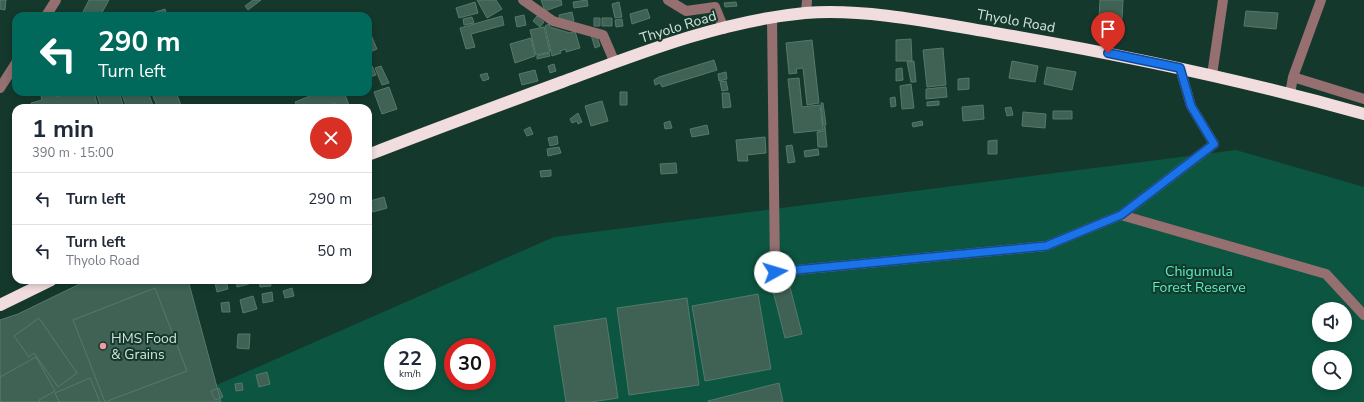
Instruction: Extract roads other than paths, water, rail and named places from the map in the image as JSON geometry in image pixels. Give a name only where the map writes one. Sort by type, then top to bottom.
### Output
[{"type":"highway","name":"Thyolo Road","points":[[372,153],[615,62],[691,36],[772,18],[806,13],[845,13],[920,20],[1079,47],[1212,75],[1364,114]]},
{"type":"highway","points":[[0,305],[43,284]]},
{"type":"street","points":[[48,12],[56,0]]},
{"type":"street","points":[[523,0],[553,21],[603,35],[615,62]]},
{"type":"street","points":[[668,0],[686,11],[715,8],[724,29]]},
{"type":"street","points":[[806,13],[807,0]]},
{"type":"street","points":[[1212,75],[1223,0]]},
{"type":"street","points":[[1290,94],[1293,77],[1321,0]]},
{"type":"street","points":[[772,18],[775,272],[1046,246],[1121,215],[1214,144],[1191,106],[1180,68]]},
{"type":"street","points":[[0,88],[12,69]]},
{"type":"street","points":[[1293,77],[1364,99]]},
{"type":"street","points":[[1121,215],[1326,274],[1364,315]]},
{"type":"place","name":"HMS Food & Grains","points":[[103,346]]},
{"type":"park label","name":"Chigumula Forest Reserve","points":[[1199,280]]}]
